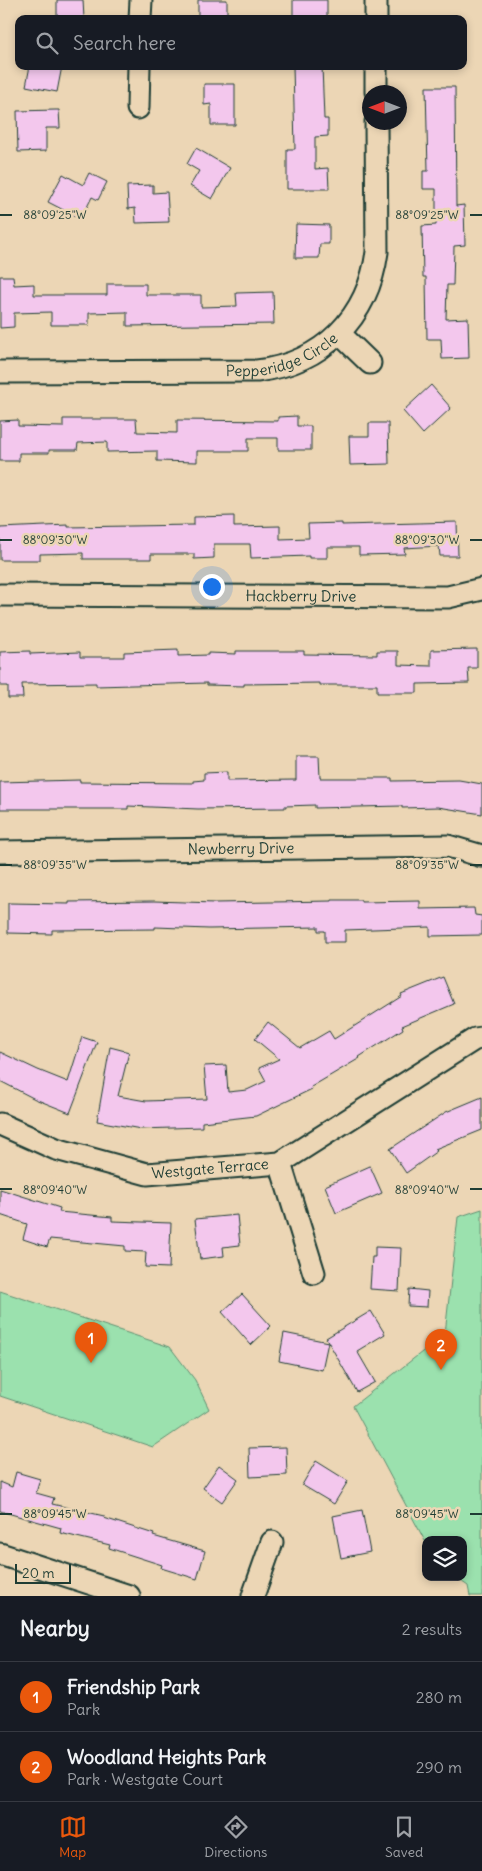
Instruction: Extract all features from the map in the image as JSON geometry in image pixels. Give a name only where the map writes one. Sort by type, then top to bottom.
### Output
[{"type":"street","points":[[140,15],[141,0]]},
{"type":"street","points":[[376,0],[376,15]]},
{"type":"street","points":[[138,108],[139,70]]},
{"type":"street","points":[[376,70],[376,85]]},
{"type":"street","name":"Pepperidge Circle","points":[[0,372],[257,371],[279,368],[302,360],[324,347],[339,333],[360,305],[375,267],[377,252],[376,130]]},
{"type":"street","points":[[339,333],[370,363]]},
{"type":"street","name":"Hackberry Drive","points":[[0,595],[448,597],[482,590]]},
{"type":"street","name":"Newberry Drive","points":[[0,852],[448,846],[482,856]]},
{"type":"street","name":"Westgate Terrace","points":[[0,1124],[56,1149],[147,1174],[280,1163],[475,1039],[482,1038]]},
{"type":"street","points":[[280,1163],[314,1274]]},
{"type":"street","points":[[252,1596],[272,1542]]},
{"type":"street","points":[[0,1554],[129,1596]]},
{"type":"green space","points":[[482,1209],[482,1596],[470,1596],[468,1586],[461,1581],[467,1581],[467,1536],[422,1536],[353,1406],[445,1334],[458,1217]]},
{"type":"green space","points":[[0,1291],[170,1347],[195,1380],[209,1409],[153,1447],[0,1396]]},
{"type":"building","points":[[57,0],[83,0],[84,15],[57,15]]},
{"type":"building","points":[[198,0],[227,0],[227,15],[198,15]]},
{"type":"building","points":[[293,0],[327,0],[327,15],[293,15]]},
{"type":"building","points":[[29,70],[61,70],[57,92],[26,86]]},
{"type":"building","points":[[293,70],[322,70],[324,119],[328,119],[328,136],[315,137],[315,169],[328,168],[329,189],[287,189],[287,149],[295,149]]},
{"type":"building","points":[[204,84],[235,84],[235,125],[211,125],[211,104],[204,105]]},
{"type":"building","points":[[426,87],[455,87],[456,206],[464,205],[465,245],[454,246],[453,285],[447,285],[446,319],[468,318],[469,358],[442,359],[441,339],[427,339],[426,277],[423,277],[422,226],[436,225],[436,189],[423,189],[423,171],[428,171]]},
{"type":"building","points":[[59,110],[60,128],[46,128],[46,151],[18,152],[17,111]]},
{"type":"building","points":[[196,148],[230,168],[212,199],[190,186],[199,171],[187,164]]},
{"type":"building","points":[[89,173],[107,182],[98,200],[92,197],[81,219],[48,202],[63,174],[83,185]]},
{"type":"building","points":[[153,185],[153,193],[167,192],[169,222],[136,223],[135,208],[128,209],[127,186]]},
{"type":"building","points":[[296,224],[329,225],[329,244],[320,244],[319,258],[295,258]]},
{"type":"building","points":[[0,276],[13,276],[14,285],[34,284],[34,295],[107,295],[107,284],[146,284],[146,295],[201,295],[201,307],[237,306],[236,293],[273,292],[274,324],[127,326],[127,312],[89,313],[89,325],[51,325],[51,312],[14,313],[14,327],[0,328]]},
{"type":"building","points":[[431,385],[451,408],[423,434],[403,411]]},
{"type":"building","points":[[297,416],[297,426],[311,426],[311,450],[278,450],[278,438],[248,438],[248,451],[197,451],[197,462],[157,461],[157,451],[107,452],[107,442],[78,443],[77,450],[49,450],[49,453],[19,453],[19,461],[0,461],[0,421],[18,420],[18,426],[63,427],[63,419],[136,419],[137,432],[177,433],[177,420],[278,421],[278,417]]},
{"type":"building","points":[[369,423],[388,423],[389,464],[350,465],[349,436],[369,436]]},
{"type":"building","points":[[234,516],[234,527],[280,526],[280,539],[309,538],[308,524],[457,522],[458,556],[440,556],[439,546],[404,548],[405,554],[359,555],[359,547],[327,547],[327,558],[309,558],[309,556],[251,558],[250,544],[214,544],[214,558],[194,559],[194,554],[151,554],[151,559],[83,559],[83,553],[40,554],[40,560],[0,560],[0,528],[68,525],[68,527],[194,525],[194,517]]},
{"type":"building","points":[[477,649],[477,668],[468,668],[469,683],[417,684],[417,693],[377,693],[377,685],[320,685],[320,683],[244,684],[244,686],[207,685],[207,683],[96,686],[96,683],[22,684],[23,698],[8,698],[8,686],[0,686],[0,652],[30,651],[30,654],[80,652],[80,657],[124,657],[124,652],[178,650],[178,656],[208,655],[208,653],[236,654],[236,651],[304,651],[304,654],[377,655],[377,651],[398,651],[398,665],[431,666],[431,650]]},
{"type":"building","points":[[296,756],[319,756],[320,778],[392,778],[392,781],[459,780],[482,784],[482,814],[438,807],[315,808],[315,805],[285,806],[285,808],[198,809],[128,806],[128,809],[0,809],[0,782],[80,780],[80,782],[193,783],[193,781],[204,780],[204,773],[227,772],[227,781],[296,780]]},
{"type":"building","points":[[361,900],[361,902],[420,901],[420,909],[474,908],[475,915],[482,916],[482,935],[430,936],[430,927],[345,930],[345,942],[325,942],[325,931],[318,931],[318,927],[209,929],[155,927],[155,929],[52,930],[52,934],[8,933],[8,903],[69,904],[69,902],[154,901],[215,903]]},
{"type":"building","points":[[443,977],[454,1004],[402,1026],[403,1029],[360,1058],[311,1087],[312,1089],[256,1116],[202,1122],[202,1127],[141,1129],[97,1121],[110,1047],[129,1052],[118,1096],[146,1101],[207,1099],[204,1066],[226,1065],[228,1092],[247,1090],[266,1081],[259,1068],[279,1059],[255,1039],[268,1022],[300,1048],[329,1031],[334,1039],[402,996],[401,994]]},
{"type":"building","points":[[82,1037],[97,1042],[70,1113],[35,1099],[0,1081],[0,1052],[68,1082]]},
{"type":"building","points":[[482,1097],[482,1130],[435,1149],[437,1151],[406,1173],[390,1149],[446,1112]]},
{"type":"building","points":[[370,1166],[382,1193],[336,1213],[325,1186]]},
{"type":"building","points":[[0,1189],[60,1208],[59,1212],[112,1217],[112,1221],[171,1223],[169,1268],[145,1267],[146,1252],[125,1251],[125,1246],[50,1239],[47,1247],[23,1239],[27,1224],[0,1215]]},
{"type":"building","points":[[237,1215],[240,1245],[223,1247],[224,1256],[200,1259],[195,1219]]},
{"type":"building","points":[[375,1247],[401,1248],[399,1291],[370,1289],[372,1257],[375,1257]]},
{"type":"building","points":[[409,1289],[428,1291],[427,1307],[408,1306]]},
{"type":"building","points":[[242,1294],[271,1326],[251,1345],[222,1312]]},
{"type":"building","points":[[371,1311],[385,1334],[357,1351],[375,1382],[357,1392],[326,1338]]},
{"type":"building","points":[[284,1333],[328,1342],[322,1370],[279,1361]]},
{"type":"building","points":[[286,1447],[287,1475],[250,1477],[249,1448]]},
{"type":"building","points":[[316,1461],[348,1481],[334,1504],[302,1485]]},
{"type":"building","points":[[219,1465],[238,1479],[222,1502],[203,1488]]},
{"type":"building","points":[[16,1472],[40,1479],[36,1493],[54,1498],[52,1504],[104,1516],[104,1518],[154,1534],[153,1536],[205,1551],[197,1579],[161,1568],[162,1565],[109,1548],[110,1545],[60,1533],[61,1528],[0,1511],[0,1482],[12,1487]]},
{"type":"building","points":[[362,1510],[370,1552],[341,1558],[333,1516]]},
{"type":"place","name":"Friendship Park","points":[[91,1363]]},
{"type":"place","name":"Woodland Heights Park","points":[[441,1370]]}]
